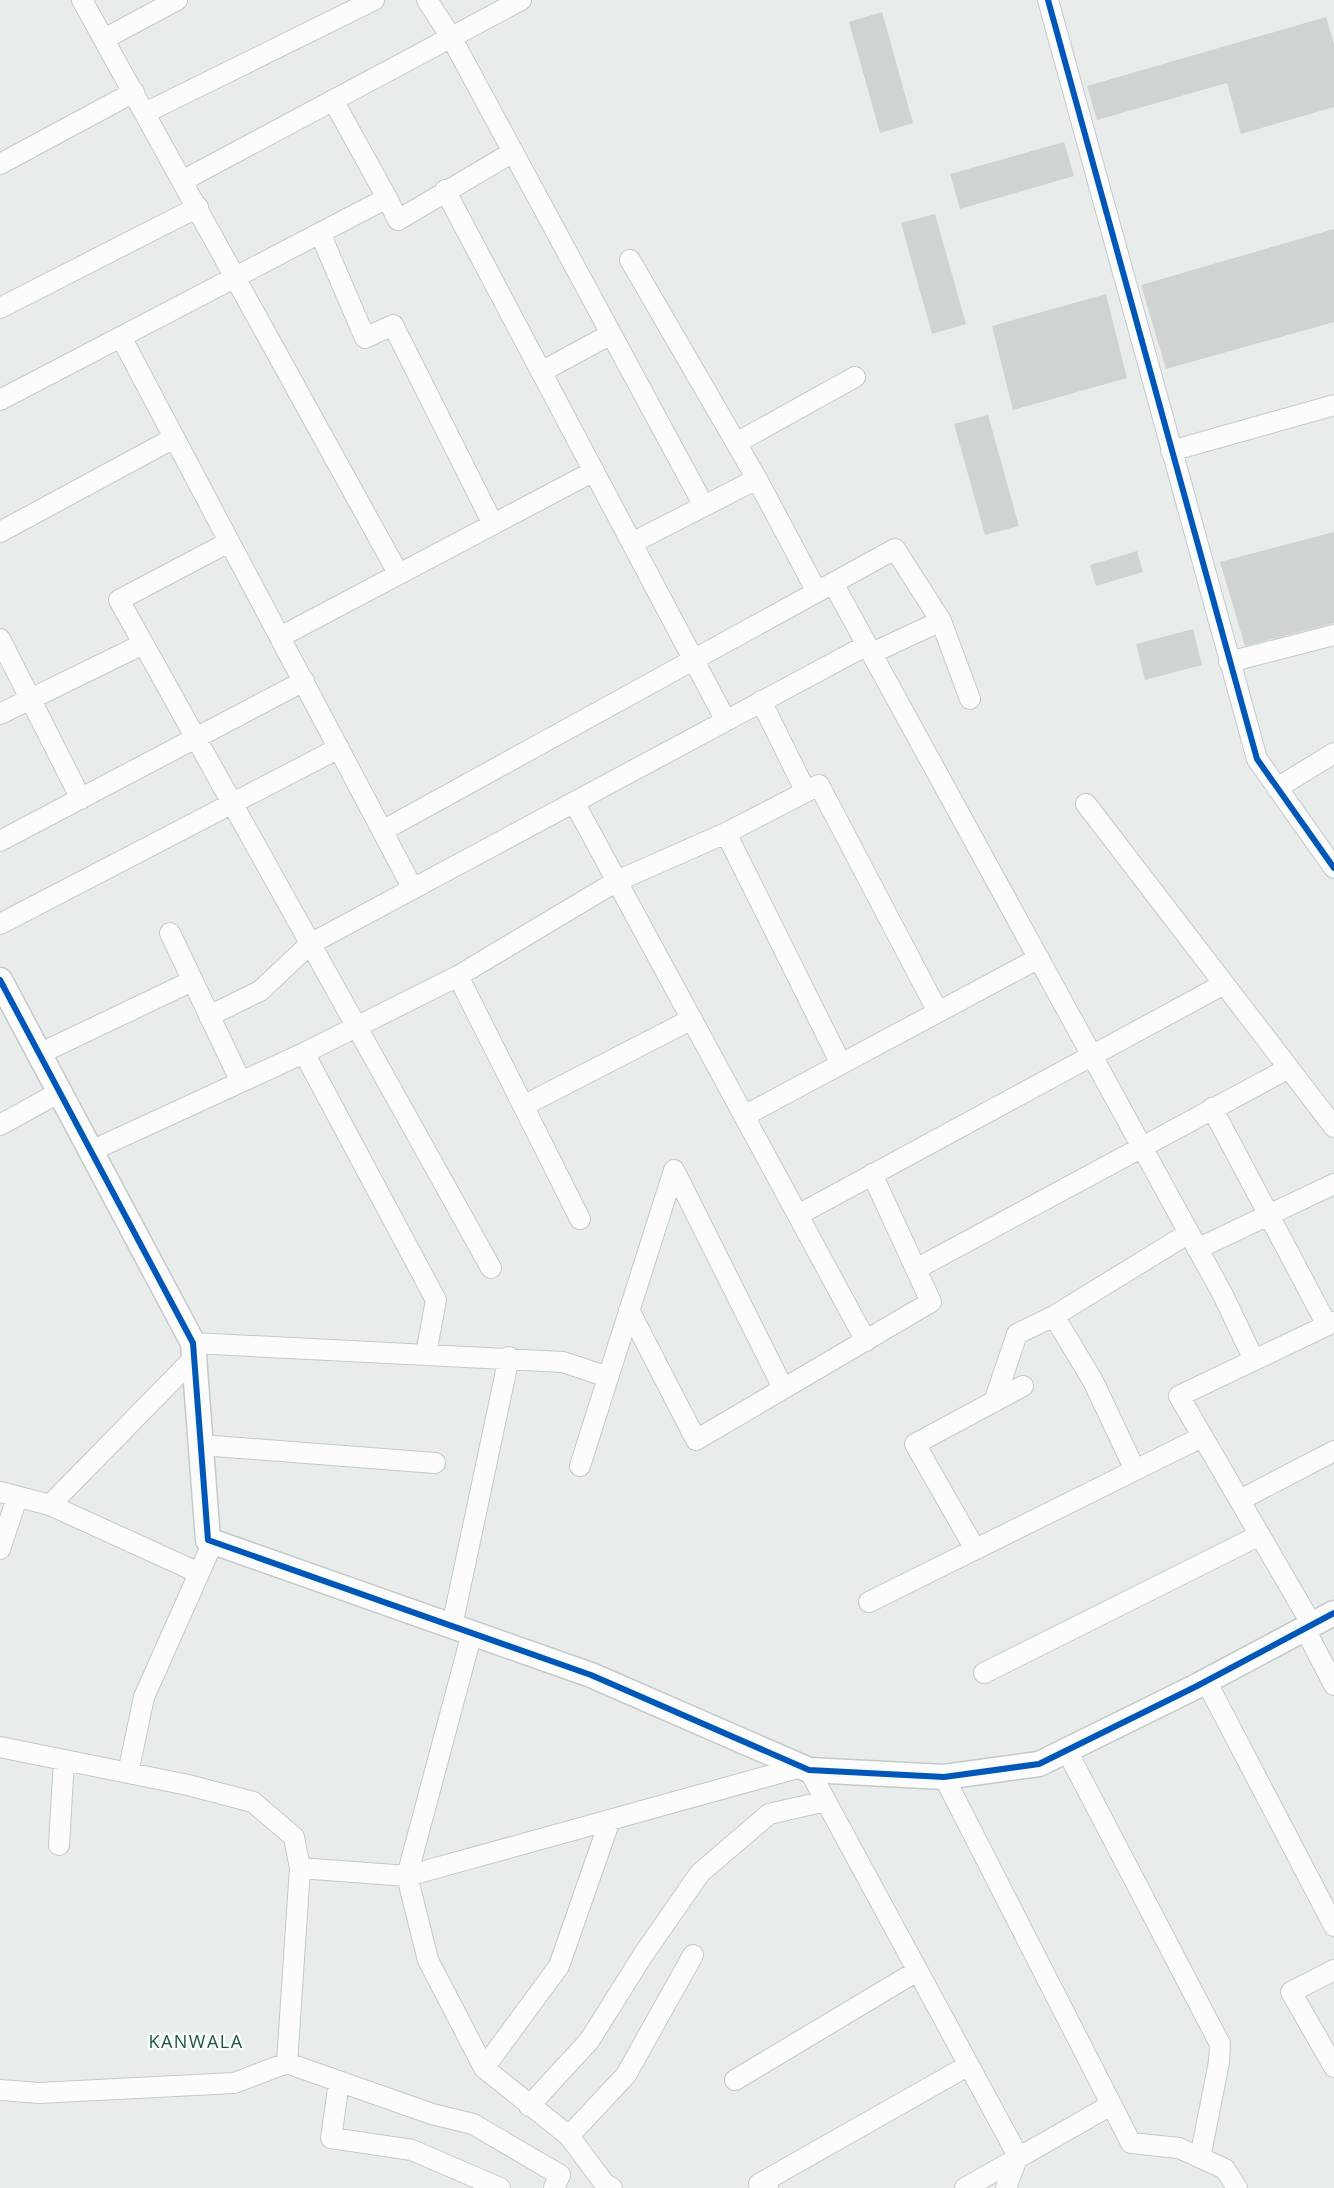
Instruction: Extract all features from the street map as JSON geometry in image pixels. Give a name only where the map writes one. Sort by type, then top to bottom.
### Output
[{"type":"street","points":[[82,0],[398,573]]},
{"type":"street","points":[[104,39],[177,0]]},
{"type":"street","points":[[145,113],[374,0]]},
{"type":"street","points":[[427,0],[451,37],[704,506]]},
{"type":"street","points":[[182,181],[521,0]]},
{"type":"street","points":[[1048,0],[1257,759],[1334,868]]},
{"type":"street","points":[[0,164],[134,92]]},
{"type":"street","points":[[333,100],[398,220],[445,190],[513,152]]},
{"type":"street","points":[[445,190],[726,720]]},
{"type":"street","points":[[0,400],[387,198]]},
{"type":"street","points":[[0,308],[198,207]]},
{"type":"street","points":[[320,233],[365,338],[393,325],[493,524]]},
{"type":"street","points":[[630,260],[758,479],[825,587],[869,649],[1193,1241],[1254,1360]]},
{"type":"street","points":[[541,372],[611,334]]},
{"type":"street","points":[[121,337],[413,889]]},
{"type":"street","points":[[736,443],[855,377]]},
{"type":"street","points":[[1171,451],[1334,405]]},
{"type":"street","points":[[0,532],[174,438]]},
{"type":"street","points":[[280,637],[594,471]]},
{"type":"street","points":[[632,543],[758,479]]},
{"type":"street","points":[[229,542],[119,600],[491,1268]]},
{"type":"street","points":[[382,831],[895,549],[941,621],[970,699]]},
{"type":"street","points":[[209,1016],[260,991],[310,944],[761,701],[869,649],[941,621]]},
{"type":"street","points":[[1229,662],[1334,634]]},
{"type":"street","points":[[0,639],[81,799]]},
{"type":"street","points":[[0,714],[143,644]]},
{"type":"street","points":[[0,841],[304,681]]},
{"type":"street","points":[[761,701],[806,792]]},
{"type":"street","points":[[0,924],[339,748]]},
{"type":"street","points":[[1277,788],[1334,753]]},
{"type":"street","points":[[91,1151],[357,1027],[458,976],[617,881],[726,833],[819,784],[938,1012]]},
{"type":"street","points":[[574,802],[866,1341]]},
{"type":"street","points":[[1086,804],[1334,1127]]},
{"type":"street","points":[[726,833],[841,1064]]},
{"type":"street","points":[[170,933],[241,1082]]},
{"type":"street","points":[[744,1116],[1039,958]]},
{"type":"street","points":[[458,976],[580,1219]]},
{"type":"street","points":[[0,980],[193,1350],[208,1540],[591,1675],[805,1768],[826,1801],[1018,2156],[1006,2188]]},
{"type":"street","points":[[39,1054],[192,981]]},
{"type":"street","points":[[798,1215],[1224,984]]},
{"type":"street","points":[[523,1106],[692,1019]]},
{"type":"street","points":[[304,1053],[436,1299],[426,1354]]},
{"type":"street","points":[[916,1269],[1141,1145],[1289,1068]]},
{"type":"street","points":[[0,1125],[60,1092]]},
{"type":"street","points":[[1212,1108],[1268,1216],[1331,1324],[1179,1396],[1260,1535],[1309,1627],[1334,1685]]},
{"type":"street","points":[[580,1466],[674,1170],[783,1388]]},
{"type":"street","points":[[629,1310],[696,1440],[931,1302],[872,1174]]},
{"type":"street","points":[[994,1402],[1017,1334],[1193,1241],[1268,1216],[1334,1184]]},
{"type":"street","points":[[1054,1316],[1093,1381],[1134,1470]]},
{"type":"street","points":[[50,1505],[193,1350],[426,1354],[509,1358],[563,1362],[608,1377]]},
{"type":"street","points":[[509,1358],[462,1629],[407,1876],[428,1960],[484,2068],[569,2136],[604,2183],[612,2188]]},
{"type":"street","points":[[975,1549],[915,1444],[1023,1386]]},
{"type":"street","points":[[869,1602],[1202,1437]]},
{"type":"street","points":[[201,1444],[435,1462]]},
{"type":"street","points":[[1240,1500],[1334,1450]]},
{"type":"street","points":[[0,1549],[8,1495],[50,1505],[199,1573]]},
{"type":"street","points":[[984,1673],[1260,1535]]},
{"type":"street","points":[[128,1773],[144,1696],[213,1542]]},
{"type":"street","points":[[300,1868],[407,1876],[805,1768],[944,1777],[1039,1764],[1206,1681],[1334,1613]]},
{"type":"street","points":[[1206,1681],[1334,1926]]},
{"type":"street","points":[[0,1747],[253,1802],[294,1837],[300,1868],[287,2063]]},
{"type":"street","points":[[1067,1750],[1220,2044],[1219,2062],[1200,2158]]},
{"type":"street","points":[[58,1845],[64,1760]]},
{"type":"street","points":[[944,1777],[1131,2143],[1179,2148],[1225,2169],[1237,2188]]},
{"type":"street","points":[[530,2106],[590,2041],[643,1955],[700,1874],[769,1814],[826,1801]]},
{"type":"street","points":[[484,2068],[559,1966],[610,1820]]},
{"type":"street","points":[[569,2136],[626,2075],[693,1955]]},
{"type":"street","points":[[1334,1970],[1291,1992],[1334,2067]]},
{"type":"street","points":[[735,2080],[917,1971]]},
{"type":"street","points":[[0,2090],[39,2093],[234,2083],[287,2063],[432,2114],[473,2124],[560,2175],[554,2188]]},
{"type":"street","points":[[768,2188],[759,2184],[969,2066]]},
{"type":"street","points":[[339,2082],[331,2138],[412,2150],[500,2188]]},
{"type":"street","points":[[965,2188],[1111,2105]]},
{"type":"building","points":[[882,12],[913,123],[880,133],[849,22]]},
{"type":"building","points":[[1326,17],[1334,44],[1334,107],[1241,134],[1227,83],[1097,120],[1087,86]]},
{"type":"building","points":[[1064,142],[1074,176],[960,209],[950,174]]},
{"type":"building","points":[[935,214],[966,324],[932,334],[901,223]]},
{"type":"building","points":[[1334,229],[1334,322],[1166,369],[1141,285]]},
{"type":"building","points":[[1106,294],[1127,378],[1013,410],[992,326]]},
{"type":"building","points":[[988,415],[1019,526],[985,535],[954,424]]},
{"type":"building","points":[[1334,532],[1334,623],[1245,646],[1220,562]]},
{"type":"building","points":[[1137,551],[1143,572],[1096,586],[1090,565]]},
{"type":"building","points":[[1193,629],[1202,665],[1145,680],[1136,644]]},
{"type":"cycle path","points":[[1048,0],[1257,759],[1334,868]]},
{"type":"cycle path","points":[[0,980],[193,1343],[208,1540],[591,1675],[809,1770],[944,1777],[1039,1764],[1197,1686],[1334,1613]]},
{"type":"district","name":"KANWALA","points":[[196,2042]]}]
